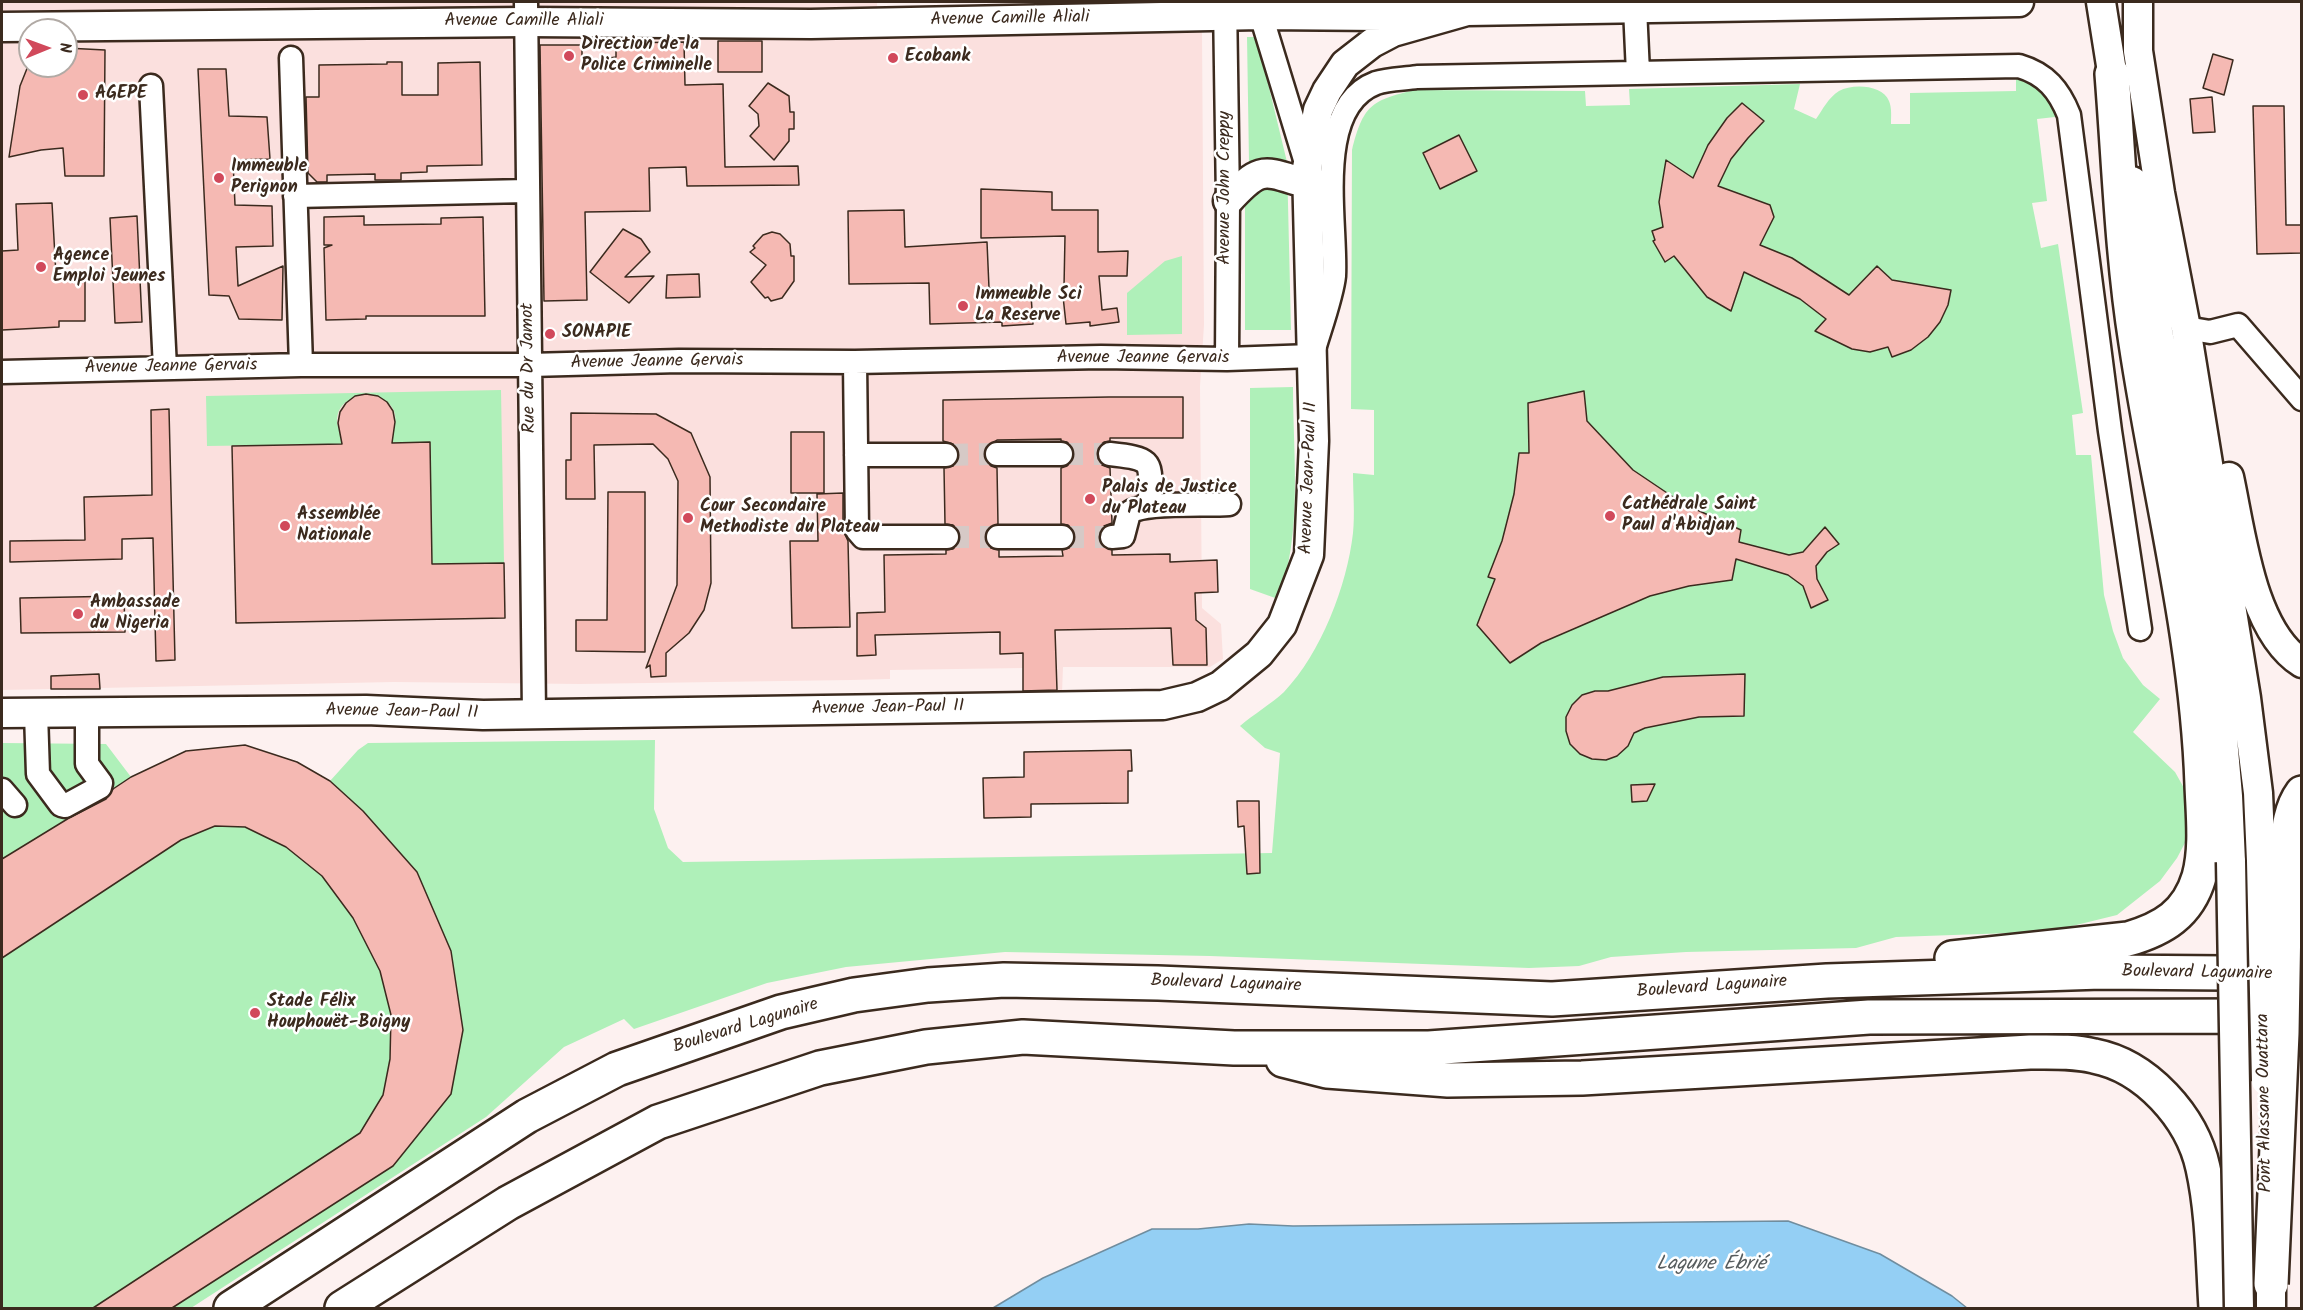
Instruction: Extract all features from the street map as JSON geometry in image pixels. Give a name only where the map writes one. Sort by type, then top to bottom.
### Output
[{"type":"highway","points":[[1827,981],[1894,970],[1938,959],[2128,939],[2153,932],[2170,921],[2187,903],[2199,876],[2203,838],[2201,762],[2191,660],[2135,339],[2112,74]]},
{"type":"highway","points":[[2271,1296],[2283,1033],[2273,861],[2289,829],[2301,793]]},
{"type":"highway","points":[[2227,973],[2301,963]]},
{"type":"highway","name":"Boulevard Lagunaire","points":[[231,1308],[527,1116],[617,1069],[781,1012],[854,995],[1004,980],[1218,985],[1552,999],[1827,981],[2101,972],[2227,973],[2301,977]]},
{"type":"highway","points":[[342,1308],[508,1203],[658,1122],[820,1068],[926,1047],[1023,1037],[1234,1048],[1429,1048],[1869,1017],[2257,1016],[2301,1018]]},
{"type":"highway","points":[[1234,1048],[1327,1071],[1448,1080],[1582,1078],[1876,1059],[2030,1052],[2067,1052],[2114,1061],[2128,1067],[2161,1093],[2182,1120],[2203,1166],[2216,1308]]},
{"type":"main road","name":"Avenue Camille Aliali","points":[[2,27],[526,12],[811,24],[1259,8],[1383,15],[1467,11],[2019,2]]},
{"type":"main road","name":"Pont Alassane Ouattara","points":[[2101,2],[2210,631],[2220,704],[2231,862],[2239,1308]]},
{"type":"main road","points":[[2138,2],[2138,51],[2160,193],[2186,328],[2247,708],[2258,793],[2273,861]]},
{"type":"main road","name":"Avenue Jean-Paul II","points":[[2,713],[366,710],[483,715],[1162,705],[1197,698],[1220,686],[1247,667],[1271,641],[1282,625],[1309,555],[1314,441],[1308,176],[1317,110],[1345,64],[1372,43],[1393,32],[1467,11]]},
{"type":"main road","points":[[1228,201],[1247,180],[1261,174],[1308,176]]},
{"type":"main road","points":[[2186,328],[2225,459],[2260,608],[2275,637],[2301,663]]},
{"type":"street","name":"Avenue Jean-Paul II","points":[[1259,8],[1308,176]]},
{"type":"street","points":[[1635,8],[1638,73]]},
{"type":"street","name":"Avenue John Creppy","points":[[1225,9],[1228,201],[1227,359]]},
{"type":"street","name":"Rue du Dr Jamot","points":[[526,12],[534,714]]},
{"type":"street","points":[[291,58],[301,364]]},
{"type":"street","points":[[1312,356],[1334,278],[1332,188],[1337,128],[1352,99],[1376,83],[1417,77],[2019,66],[2035,71],[2048,80],[2061,96],[2069,115],[2110,431],[2140,629]]},
{"type":"street","points":[[151,86],[165,368]]},
{"type":"street","points":[[295,196],[527,191]]},
{"type":"street","points":[[2186,328],[2210,332],[2238,325],[2301,399]]},
{"type":"street","name":"Avenue Jeanne Gervais","points":[[2,372],[301,364],[530,365],[679,361],[855,362],[1101,357],[1227,359],[1312,356]]},
{"type":"street","points":[[855,362],[857,530],[859,535],[863,537],[947,537]]},
{"type":"street","points":[[997,454],[1060,454]]},
{"type":"street","points":[[1110,454],[1139,457],[1146,462],[1150,470],[1150,504]]},
{"type":"street","points":[[856,455],[946,455]]},
{"type":"street","points":[[1112,537],[1123,536],[1131,510],[1150,504],[1229,504]]},
{"type":"street","points":[[998,537],[1062,537]]},
{"type":"street","points":[[36,713],[38,774],[61,805],[65,806],[100,787],[101,783],[87,764],[87,713]]},
{"type":"shaded area","points":[[2,2],[877,2],[878,34],[1202,32],[1204,325],[1200,386],[1202,608],[1221,624],[1223,659],[1210,667],[1063,667],[1062,693],[1023,693],[1023,668],[890,670],[890,679],[851,680],[580,684],[394,682],[2,690]]},
{"type":"green space","points":[[1247,37],[1254,37],[1258,42],[1287,162],[1291,330],[1245,330],[1245,205],[1249,162]]},
{"type":"green space","points":[[2016,76],[2031,82],[2047,95],[2055,117],[2037,119],[2047,201],[2032,203],[2041,248],[2058,244],[2083,413],[2072,415],[2076,455],[2091,455],[2104,595],[2123,658],[2143,685],[2160,699],[2133,732],[2175,772],[2184,788],[2189,814],[2187,839],[2177,858],[2160,881],[2117,915],[2064,928],[2011,933],[1896,937],[1856,948],[1686,952],[1611,957],[1579,966],[1529,968],[1210,956],[1005,952],[846,967],[767,983],[634,1029],[624,1019],[564,1047],[486,1117],[191,1308],[2,1308],[2,743],[106,744],[131,777],[186,751],[245,745],[297,762],[330,781],[358,750],[368,743],[655,740],[654,809],[668,848],[683,862],[1272,853],[1280,753],[1265,748],[1240,726],[1284,692],[1310,658],[1321,639],[1338,596],[1350,553],[1354,526],[1353,473],[1374,475],[1374,410],[1351,409],[1352,150],[1360,123],[1371,107],[1388,97],[1415,90],[1585,91],[1586,106],[1630,105],[1629,89],[1800,84],[1794,109],[1816,119],[1835,94],[1845,88],[1859,86],[1874,89],[1886,96],[1891,107],[1891,124],[1910,124],[1910,93],[2016,91]]},
{"type":"green space","points":[[1182,256],[1182,334],[1127,335],[1127,293],[1165,261]]},
{"type":"green space","points":[[1293,387],[1294,522],[1286,574],[1278,599],[1250,589],[1250,388]]},
{"type":"green space","points":[[501,390],[504,563],[432,564],[387,443],[395,422],[392,407],[381,399],[366,396],[351,399],[340,408],[337,423],[346,444],[207,446],[206,396]]},
{"type":"water","name":"Lagune Ébrié","points":[[1788,1221],[1880,1254],[1952,1296],[1967,1308],[993,1308],[1043,1278],[1152,1229],[1198,1229],[1249,1224],[1293,1226]]},
{"type":"building","points":[[718,41],[762,41],[762,72],[718,72]]},
{"type":"building","points":[[684,42],[685,85],[723,84],[725,167],[798,166],[799,185],[687,186],[686,167],[649,168],[650,211],[585,212],[587,300],[544,301],[540,45],[582,45],[582,62],[616,57],[616,43]]},
{"type":"building","points":[[78,49],[105,50],[104,176],[65,176],[63,148],[9,157],[23,78],[78,78]]},
{"type":"building","points":[[2213,54],[2233,60],[2224,95],[2203,88]]},
{"type":"building","points":[[387,62],[402,62],[402,95],[438,95],[438,63],[480,62],[482,165],[427,166],[427,172],[401,173],[401,180],[375,180],[375,174],[327,175],[327,182],[317,182],[308,173],[306,97],[319,97],[319,65],[387,64]]},
{"type":"building","name":"Immeuble Perignon","points":[[198,69],[226,69],[229,116],[267,117],[270,159],[233,160],[235,205],[272,206],[273,246],[236,247],[238,286],[283,266],[282,320],[239,319],[229,296],[209,295]]},
{"type":"building","points":[[768,83],[789,96],[790,112],[794,112],[794,129],[789,129],[789,141],[774,160],[750,136],[759,126],[758,114],[749,106]]},
{"type":"building","points":[[2212,97],[2215,132],[2193,133],[2190,99]]},
{"type":"building","points":[[1742,103],[1764,121],[1731,159],[1718,186],[1770,205],[1774,217],[1760,245],[1792,258],[1849,295],[1877,266],[1892,280],[1951,290],[1948,305],[1940,322],[1928,337],[1911,350],[1892,357],[1888,347],[1870,352],[1852,349],[1815,331],[1826,319],[1800,299],[1744,272],[1731,311],[1707,297],[1674,256],[1665,262],[1653,241],[1655,240],[1652,231],[1663,227],[1659,202],[1666,160],[1693,178],[1708,145],[1727,118]]},
{"type":"building","points":[[2253,106],[2284,106],[2286,225],[2301,225],[2301,253],[2257,254]]},
{"type":"building","points":[[1459,135],[1477,171],[1440,189],[1423,153]]},
{"type":"building","points":[[981,189],[1052,192],[1052,210],[1098,210],[1098,252],[1128,251],[1127,276],[1099,276],[1102,310],[1117,308],[1119,322],[1090,326],[1090,322],[1066,324],[1062,287],[1064,287],[1065,236],[981,238]]},
{"type":"building","points":[[52,203],[56,275],[85,277],[85,321],[59,321],[59,327],[2,330],[2,251],[18,250],[16,204]]},
{"type":"building","points":[[904,210],[905,247],[987,242],[989,288],[997,288],[997,295],[1031,295],[1033,324],[1002,326],[1002,322],[930,324],[929,283],[849,284],[848,211]]},
{"type":"building","points":[[137,216],[142,322],[115,323],[110,218]]},
{"type":"building","points":[[364,216],[364,225],[441,224],[441,218],[483,217],[485,316],[366,316],[366,319],[326,320],[324,248],[332,245],[324,245],[324,217]]},
{"type":"building","points":[[623,229],[641,239],[650,252],[625,277],[654,276],[629,303],[590,272]]},
{"type":"building","points":[[772,232],[780,234],[790,244],[791,256],[794,256],[794,281],[782,298],[771,301],[768,297],[765,298],[751,282],[766,265],[750,252],[763,235]]},
{"type":"building","points":[[699,274],[700,297],[666,298],[667,275]]},
{"type":"building","name":"Cathédrale Saint Paul d'Abidjan","points":[[1584,391],[1587,421],[1633,470],[1682,503],[1741,530],[1739,542],[1789,555],[1803,552],[1825,527],[1839,544],[1827,552],[1816,566],[1817,579],[1828,600],[1811,608],[1803,586],[1788,575],[1736,559],[1732,580],[1689,586],[1650,596],[1541,643],[1510,663],[1477,625],[1495,579],[1488,577],[1502,541],[1514,494],[1519,453],[1529,453],[1528,403]]},
{"type":"building","points":[[366,394],[378,396],[387,402],[393,411],[395,422],[392,443],[430,442],[432,564],[504,563],[505,618],[236,623],[232,446],[342,444],[338,423],[340,412],[355,396]]},
{"type":"building","points":[[1183,397],[1183,438],[1110,438],[1110,441],[1099,446],[1098,460],[1102,465],[1110,468],[1112,523],[1104,526],[1099,538],[1101,545],[1112,550],[1112,555],[1170,554],[1170,562],[1217,560],[1218,592],[1195,593],[1196,620],[1206,628],[1207,665],[1173,665],[1171,628],[1055,630],[1057,690],[1023,691],[1023,653],[1000,654],[1000,632],[875,635],[876,655],[857,656],[857,613],[885,612],[884,555],[946,554],[946,550],[953,549],[959,543],[958,530],[953,525],[945,524],[944,468],[953,466],[958,461],[959,454],[953,444],[943,441],[943,400]],"holes":[[[1061,439],[1067,442],[1074,453],[1072,461],[1061,468],[1061,524],[1068,525],[1073,530],[1074,543],[1062,550],[1063,556],[999,557],[999,550],[991,548],[985,538],[987,530],[998,524],[997,468],[986,461],[985,448],[997,440]]]},
{"type":"building","points":[[169,409],[175,660],[156,661],[153,538],[122,539],[122,559],[10,562],[10,541],[85,540],[84,497],[152,495],[151,410]]},
{"type":"building","points":[[571,413],[656,414],[691,433],[710,477],[711,583],[704,610],[689,633],[666,653],[666,676],[651,677],[650,665],[646,668],[677,585],[678,481],[668,459],[653,444],[594,445],[595,499],[566,499],[566,460],[571,460]]},
{"type":"building","points":[[791,432],[824,432],[824,493],[791,493]]},
{"type":"building","points":[[608,492],[645,492],[645,652],[576,651],[576,620],[607,620]]},
{"type":"building","points":[[843,493],[843,530],[848,541],[850,627],[792,628],[790,541],[818,541],[817,494]]},
{"type":"building","points":[[124,596],[125,632],[21,633],[20,598]]},
{"type":"building","points":[[99,674],[100,689],[51,689],[51,676]]},
{"type":"building","points":[[1745,674],[1744,716],[1699,717],[1645,728],[1634,733],[1628,746],[1617,756],[1606,760],[1592,759],[1580,754],[1570,744],[1566,731],[1566,717],[1572,705],[1582,695],[1663,677]]},
{"type":"building","points":[[245,745],[297,762],[330,781],[363,811],[417,872],[451,951],[463,1030],[451,1094],[393,1166],[172,1308],[93,1308],[360,1133],[383,1095],[390,1059],[391,1015],[380,971],[353,918],[322,876],[286,847],[245,827],[215,826],[181,840],[2,958],[2,859],[69,818],[106,799],[113,789],[131,777],[186,751]]},
{"type":"building","points":[[1131,750],[1132,771],[1128,771],[1128,803],[1031,804],[1031,817],[984,818],[983,778],[1024,777],[1024,752]]},
{"type":"building","points":[[1655,784],[1647,801],[1632,802],[1631,785]]},
{"type":"building","points":[[1237,801],[1259,801],[1260,873],[1247,874],[1244,826],[1238,827]]},
{"type":"tunnel","points":[[946,455],[997,454]]},
{"type":"tunnel","points":[[1061,454],[1110,454]]},
{"type":"tunnel","points":[[947,537],[998,537]]},
{"type":"tunnel","points":[[1062,537],[1112,537]]},
{"type":"place","name":"Direction de la Police Criminelle","points":[[569,56]]},
{"type":"place","name":"Ecobank","points":[[893,58]]},
{"type":"place","name":"AGEPE","points":[[83,95]]},
{"type":"place","name":"Immeuble Perignon","points":[[219,178]]},
{"type":"place","name":"Agence Emploi Jeunes","points":[[41,267]]},
{"type":"place","name":"Immeuble Sci La Reserve","points":[[963,306]]},
{"type":"place","name":"SONAPIE","points":[[550,334]]},
{"type":"place","name":"Palais de Justice du Plateau","points":[[1090,499]]},
{"type":"place","name":"Cathédrale Saint Paul d'Abidjan","points":[[1610,516]]},
{"type":"place","name":"Cour Secondaire Methodiste du Plateau","points":[[688,518]]},
{"type":"place","name":"Assemblée Nationale","points":[[285,526]]},
{"type":"place","name":"Ambassade du Nigeria","points":[[78,614]]},
{"type":"place","name":"Stade Félix Houphouët-Boigny","points":[[255,1013]]}]
